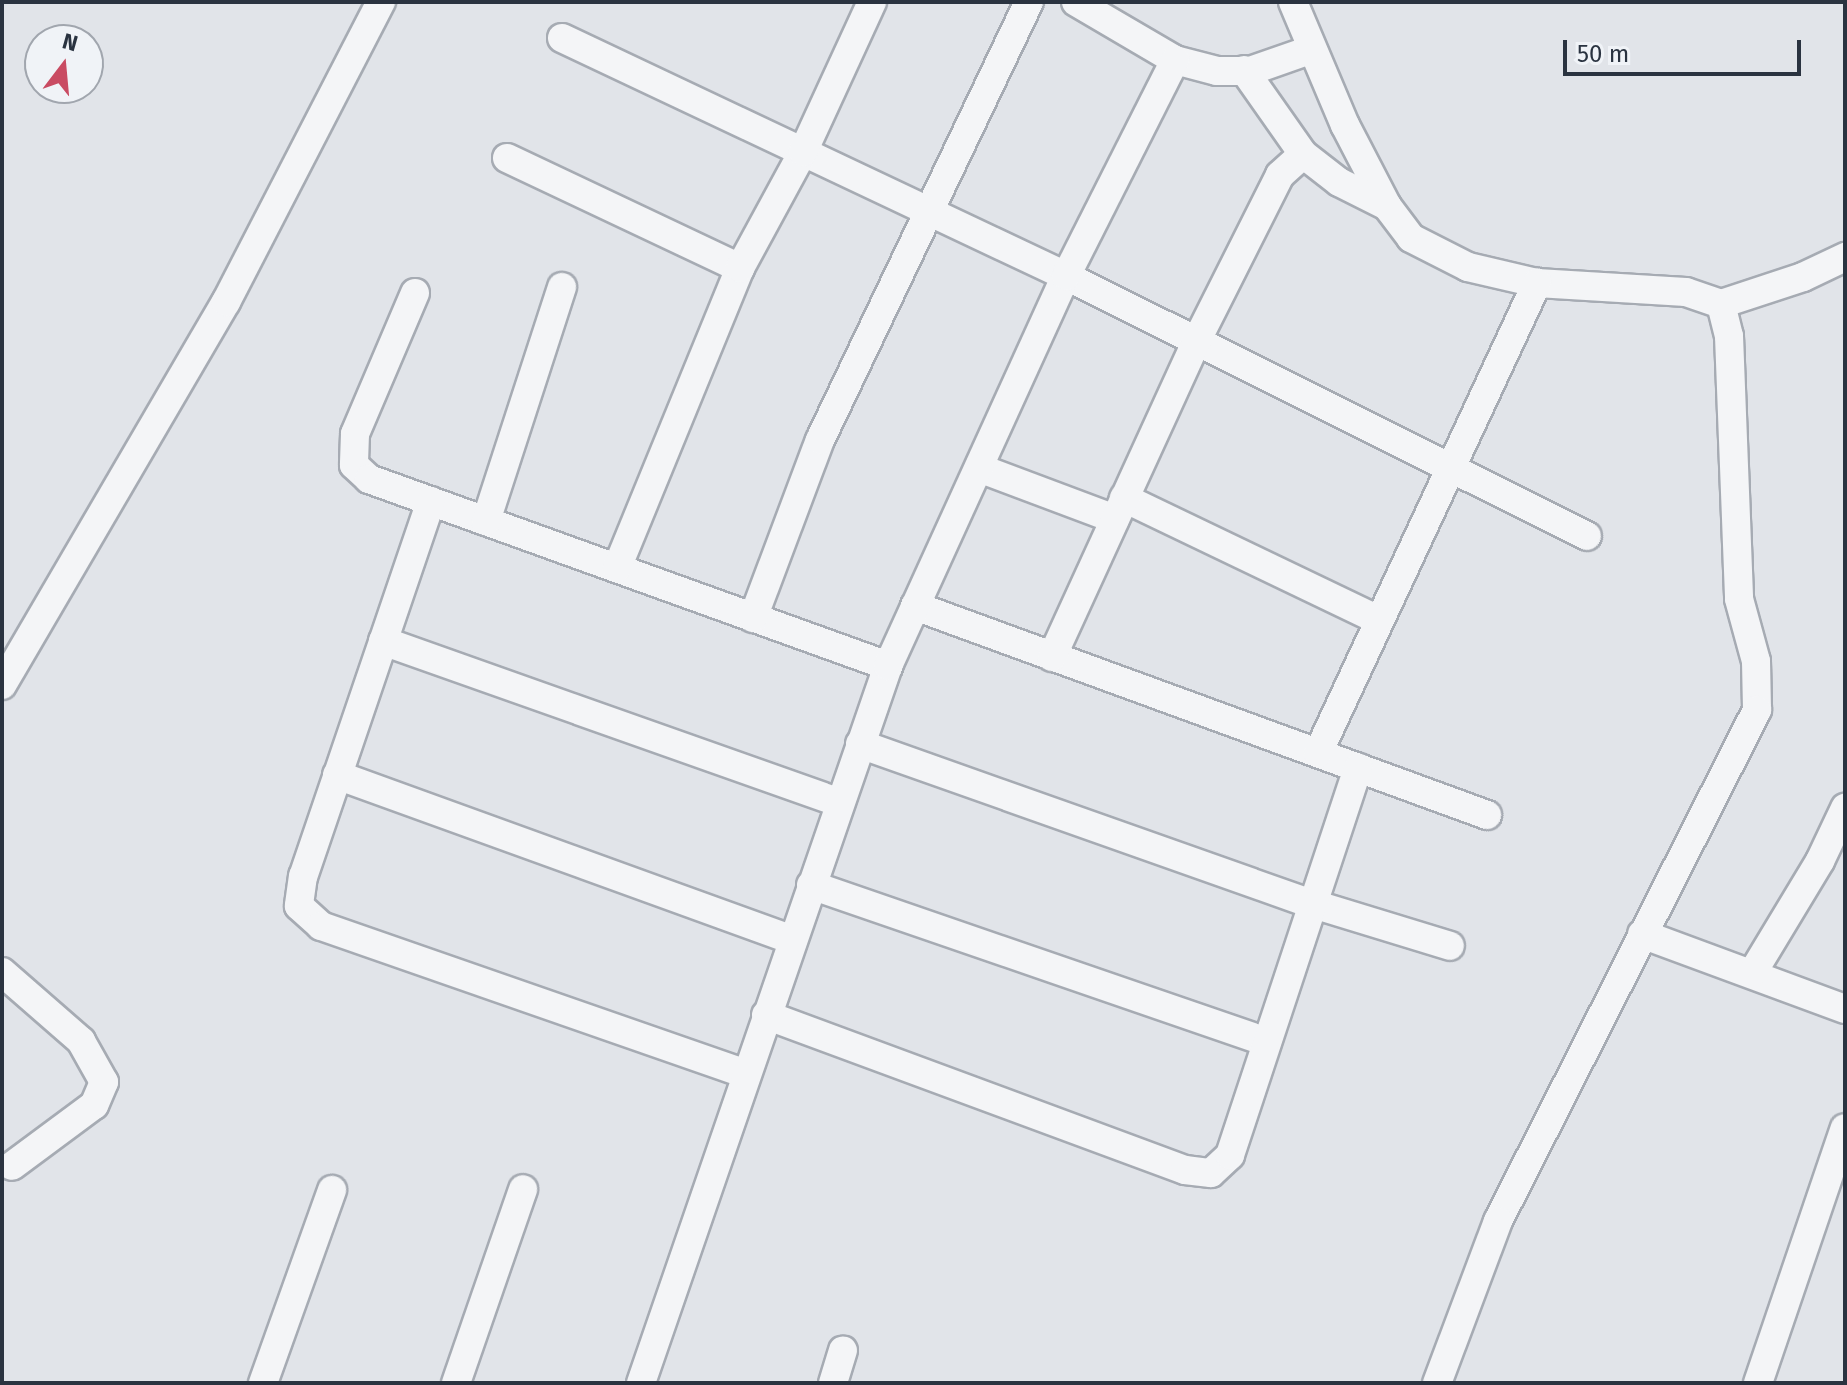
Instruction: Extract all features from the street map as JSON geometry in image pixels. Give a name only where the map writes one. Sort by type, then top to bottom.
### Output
[{"type":"street","points":[[2,685],[226,302],[381,2]]},
{"type":"street","points":[[617,568],[740,268],[803,152],[872,2]]},
{"type":"street","points":[[753,618],[820,440],[1029,2]]},
{"type":"street","points":[[1076,2],[1175,60],[1217,71],[1244,70],[1310,50]]},
{"type":"street","points":[[1293,2],[1310,50],[1387,206],[1411,238],[1444,257],[1537,283],[1686,292],[1721,304],[1803,277],[1845,257]]},
{"type":"street","points":[[562,38],[1066,276],[1587,536]]},
{"type":"street","points":[[641,1383],[888,666],[1066,276],[1175,60]]},
{"type":"street","points":[[1244,70],[1303,154],[1339,182],[1387,206]]},
{"type":"street","points":[[1052,657],[1196,342],[1280,175],[1303,154]]},
{"type":"street","points":[[507,158],[740,268]]},
{"type":"street","points":[[1318,753],[1537,283]]},
{"type":"street","points":[[486,521],[562,287]]},
{"type":"street","points":[[415,293],[351,451],[354,465],[369,479],[888,666]]},
{"type":"street","points":[[1437,1383],[1498,1221],[1757,710],[1756,661],[1739,599],[1737,449],[1729,336],[1721,304]]},
{"type":"street","points":[[979,468],[1120,509],[1379,620]]},
{"type":"street","points":[[431,501],[337,775],[299,893],[299,906],[313,921],[746,1074]]},
{"type":"street","points":[[915,606],[1487,815]]},
{"type":"street","points":[[383,641],[840,803]]},
{"type":"street","points":[[860,744],[1313,904],[1450,946]]},
{"type":"street","points":[[766,1015],[1197,1173],[1211,1173],[1230,1155],[1358,768]]},
{"type":"street","points":[[337,775],[792,940]]},
{"type":"street","points":[[1753,972],[1820,861],[1845,808]]},
{"type":"street","points":[[811,885],[1267,1042]]},
{"type":"street","points":[[1642,934],[1753,972],[1845,1009]]},
{"type":"street","points":[[2,972],[81,1041],[104,1082],[94,1105],[12,1166]]},
{"type":"street","points":[[1758,1383],[1845,1128]]},
{"type":"street","points":[[456,1383],[523,1189]]},
{"type":"street","points":[[263,1383],[332,1190]]},
{"type":"street","points":[[833,1383],[843,1351]]}]
